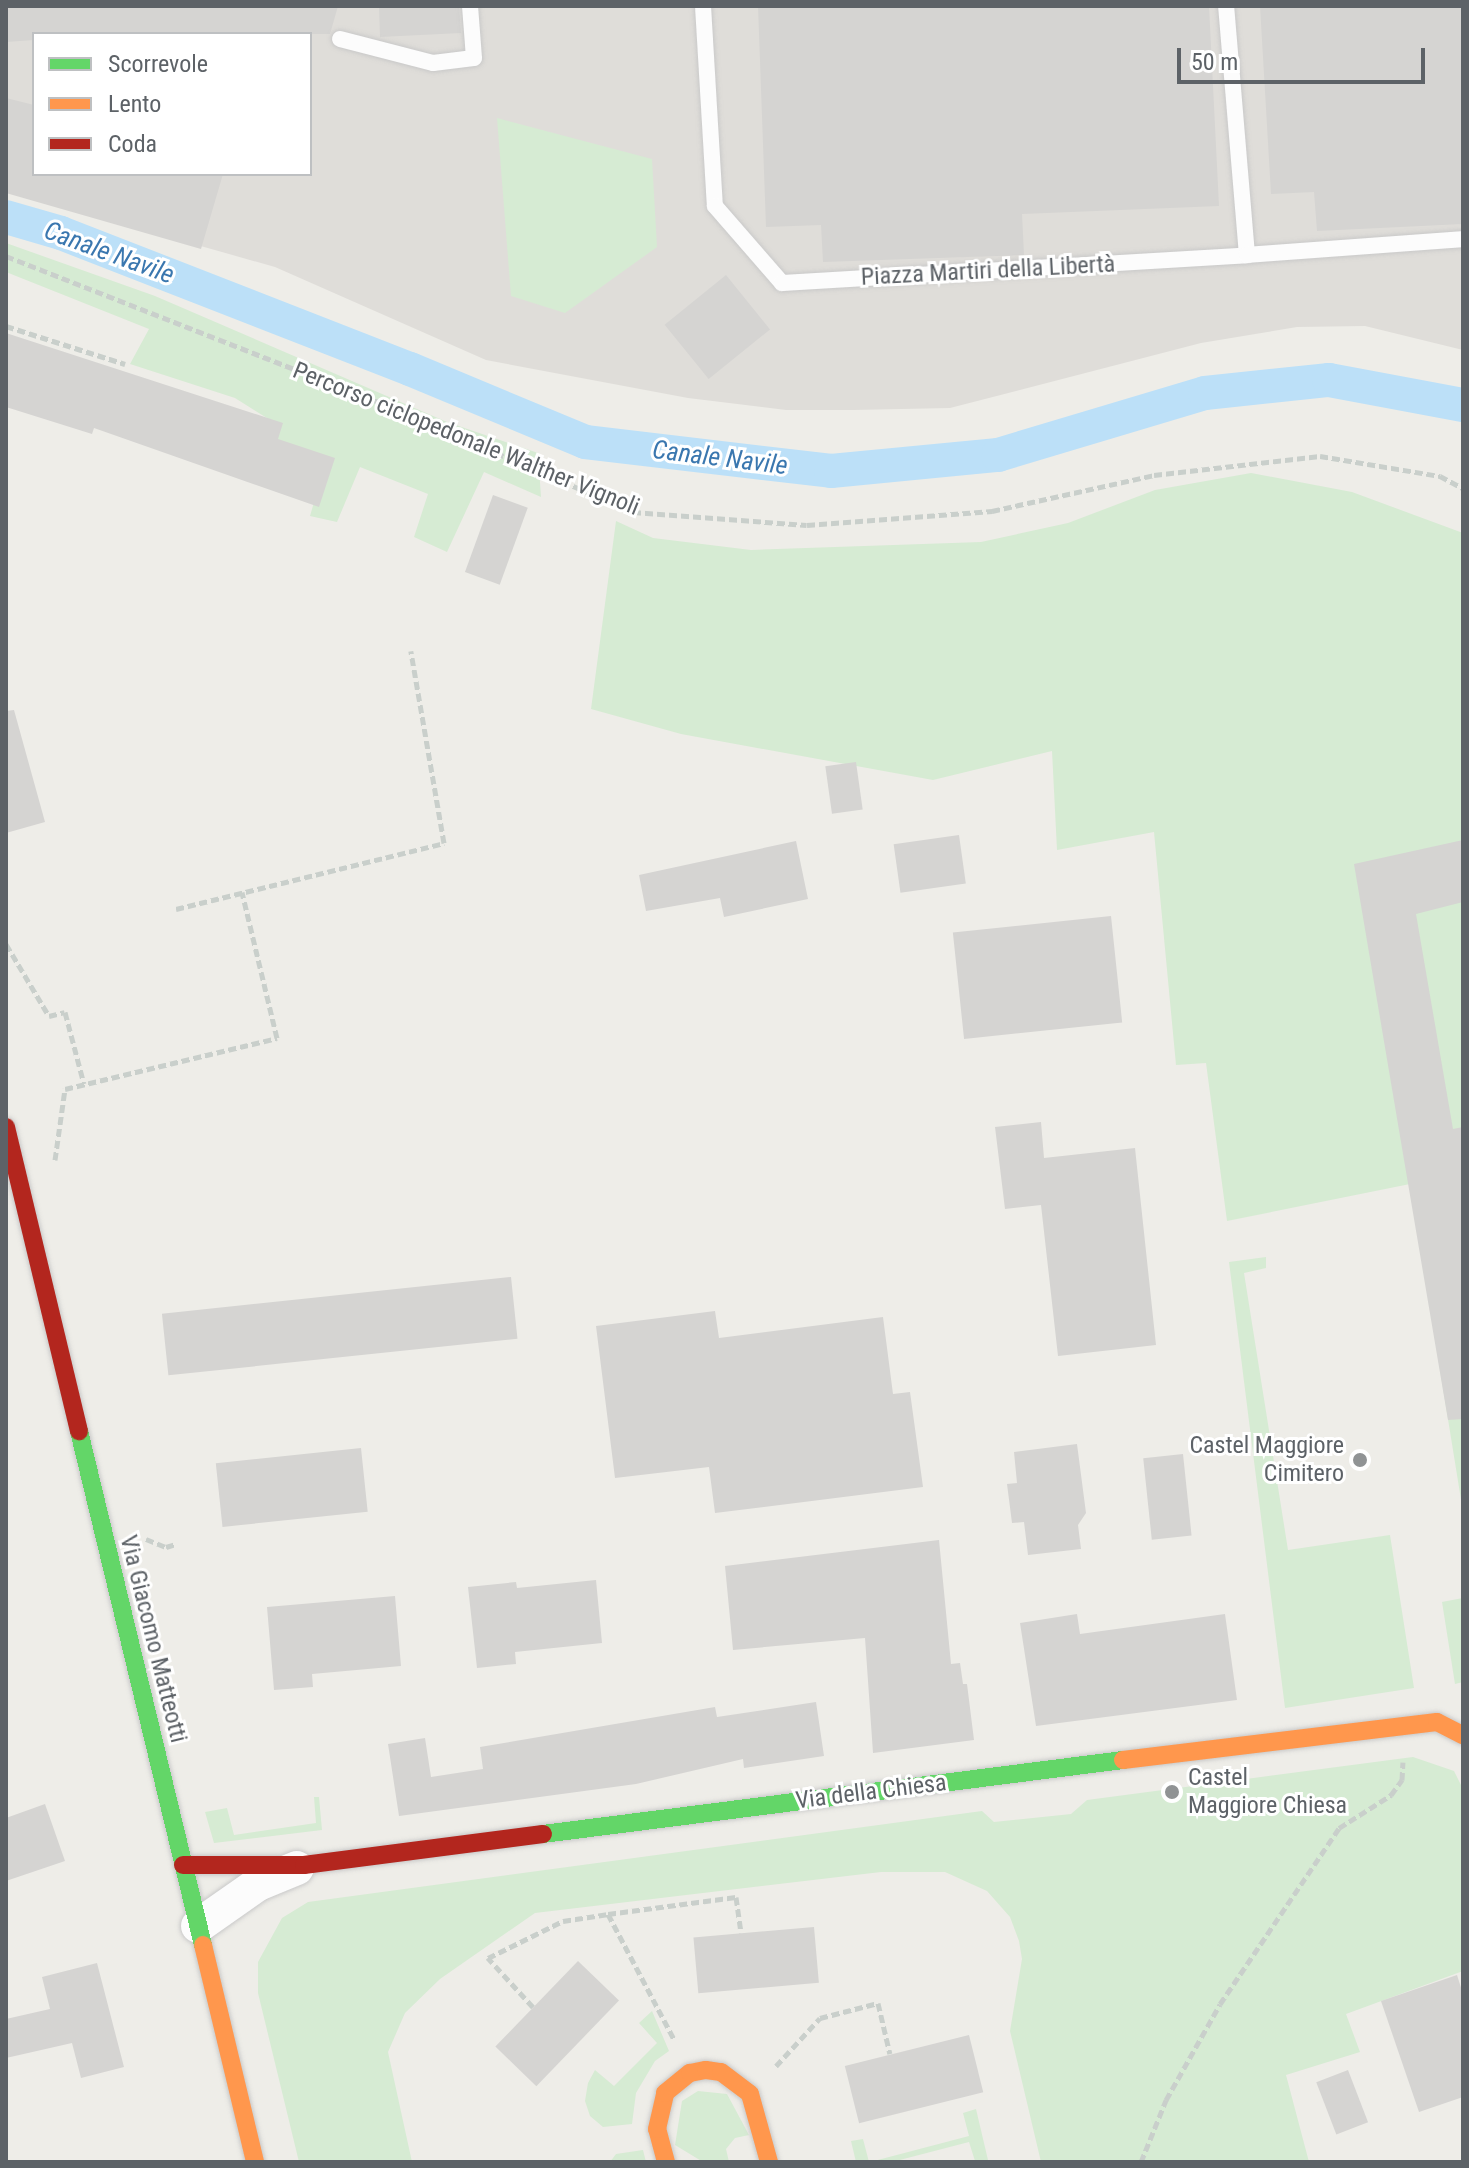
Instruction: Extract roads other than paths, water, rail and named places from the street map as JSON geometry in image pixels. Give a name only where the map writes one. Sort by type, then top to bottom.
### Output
[{"type":"street","name":"Via Giacomo Matteotti","points":[[6,1127],[255,2162]]},
{"type":"street","name":"Via della Chiesa","points":[[183,1865],[304,1865],[1454,1723]]},
{"type":"street","name":"Via della Chiesa","points":[[198,1926],[258,1884],[304,1865]]},
{"type":"street","points":[[666,2162],[657,2129],[661,2101],[677,2081],[706,2070],[721,2072],[750,2094],[769,2162]]},
{"type":"lane","points":[[340,39],[433,63],[474,58],[470,6]]},
{"type":"lane","name":"Piazza Martiri della Libertà","points":[[703,6],[715,206],[782,283],[1247,255]]},
{"type":"lane","points":[[1226,6],[1247,255],[1463,239]]},
{"type":"waterway","name":"Canale Navile","points":[[6,217],[61,233],[410,369],[585,442],[831,471],[998,455],[1205,393],[1329,380],[1463,405]]},
{"type":"place","name":"Castel Maggiore Cimitero","points":[[1360,1460]]},
{"type":"place","name":"Castel Maggiore Chiesa","points":[[1172,1792]]}]
